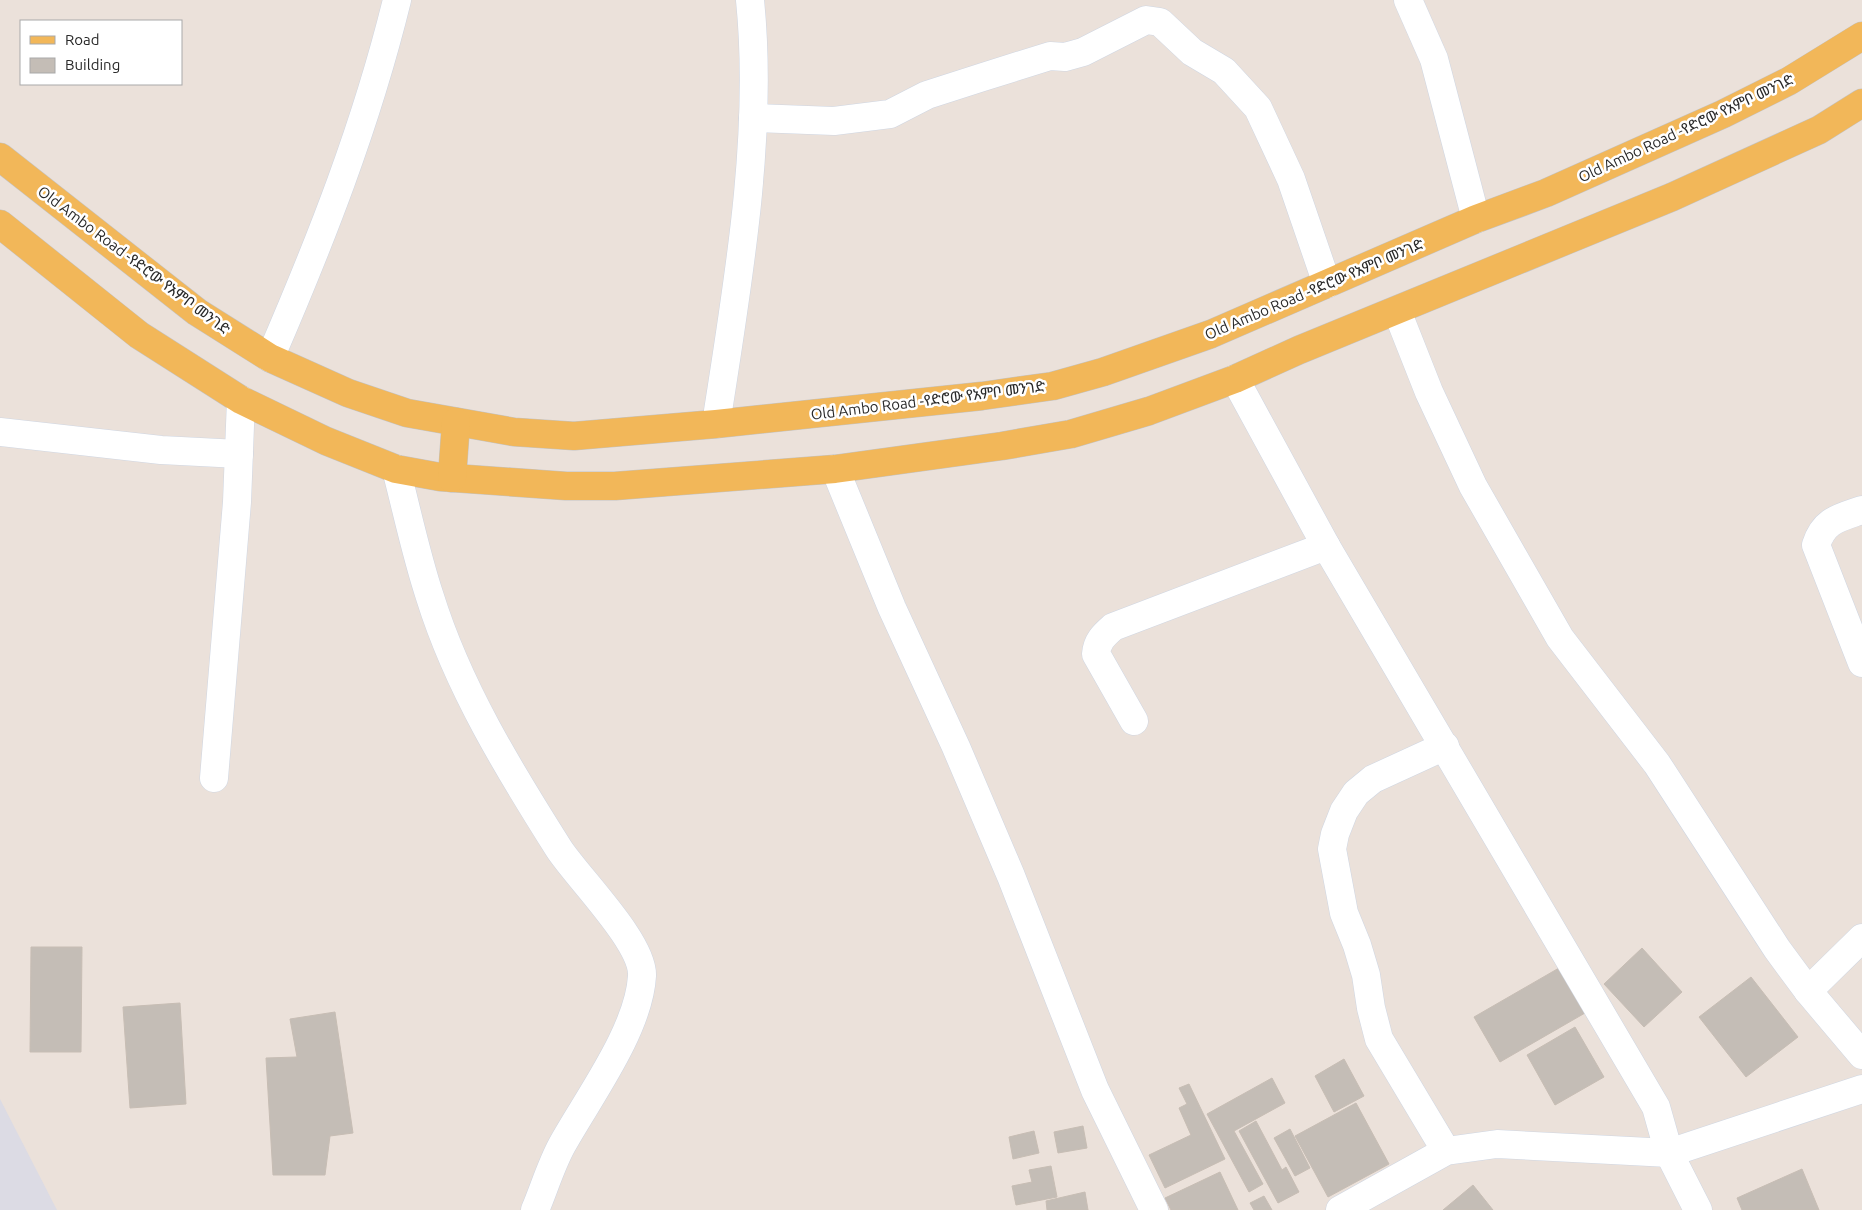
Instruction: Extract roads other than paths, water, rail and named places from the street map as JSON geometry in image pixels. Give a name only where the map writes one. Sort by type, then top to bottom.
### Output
[{"type":"main road","name":"Old Ambo Road -የድሮው የአምቦ መንገድ","points":[[0,157],[197,312],[270,358],[348,393],[407,412],[514,432],[574,436],[716,424],[982,396],[1053,386],[1103,372],[1211,334],[1476,219],[1546,193],[1723,114],[1789,81],[1862,36]]},
{"type":"main road","points":[[0,224],[139,335],[241,400],[326,441],[396,468],[452,478],[566,486],[615,486],[835,469],[1002,446],[1071,434],[1149,411],[1235,379],[1672,197],[1819,130],[1862,103]]},
{"type":"main road","points":[[452,478],[456,422]]},
{"type":"street","points":[[270,358],[347,170],[379,71],[397,0]]},
{"type":"street","points":[[716,424],[733,310],[753,118],[754,38],[750,0]]},
{"type":"street","points":[[1408,0],[1434,59],[1476,219]]},
{"type":"street","points":[[753,118],[834,121],[890,114],[927,95],[1050,56],[1065,57],[1083,52],[1146,20],[1155,20],[1168,28],[1192,52],[1224,72],[1258,108],[1291,179],[1327,284]]},
{"type":"street","points":[[1397,311],[1428,392],[1473,486],[1560,638],[1657,764],[1739,893],[1808,992],[1862,1055]]},
{"type":"street","points":[[1235,379],[1326,546],[1656,1107],[1669,1153],[1698,1210]]},
{"type":"street","points":[[214,778],[239,454],[241,400]]},
{"type":"street","points":[[0,432],[161,450],[239,454]]},
{"type":"street","points":[[396,468],[429,597],[470,694],[508,765],[560,851],[626,936],[637,956],[642,974],[637,999],[614,1055],[562,1146],[535,1210]]},
{"type":"street","points":[[835,469],[892,608],[956,747],[1011,876],[1095,1090],[1154,1210]]},
{"type":"street","points":[[1862,510],[1832,521],[1823,528],[1816,545],[1862,663]]},
{"type":"street","points":[[1134,721],[1096,654],[1100,640],[1106,633],[1113,627],[1326,546]]},
{"type":"street","points":[[1445,746],[1372,779],[1356,793],[1344,811],[1335,834],[1332,849],[1344,913],[1357,945],[1366,975],[1371,1008],[1379,1039],[1446,1151]]},
{"type":"street","points":[[1808,992],[1862,938]]},
{"type":"street","points":[[1340,1210],[1446,1151],[1497,1144],[1669,1153],[1862,1089]]}]
